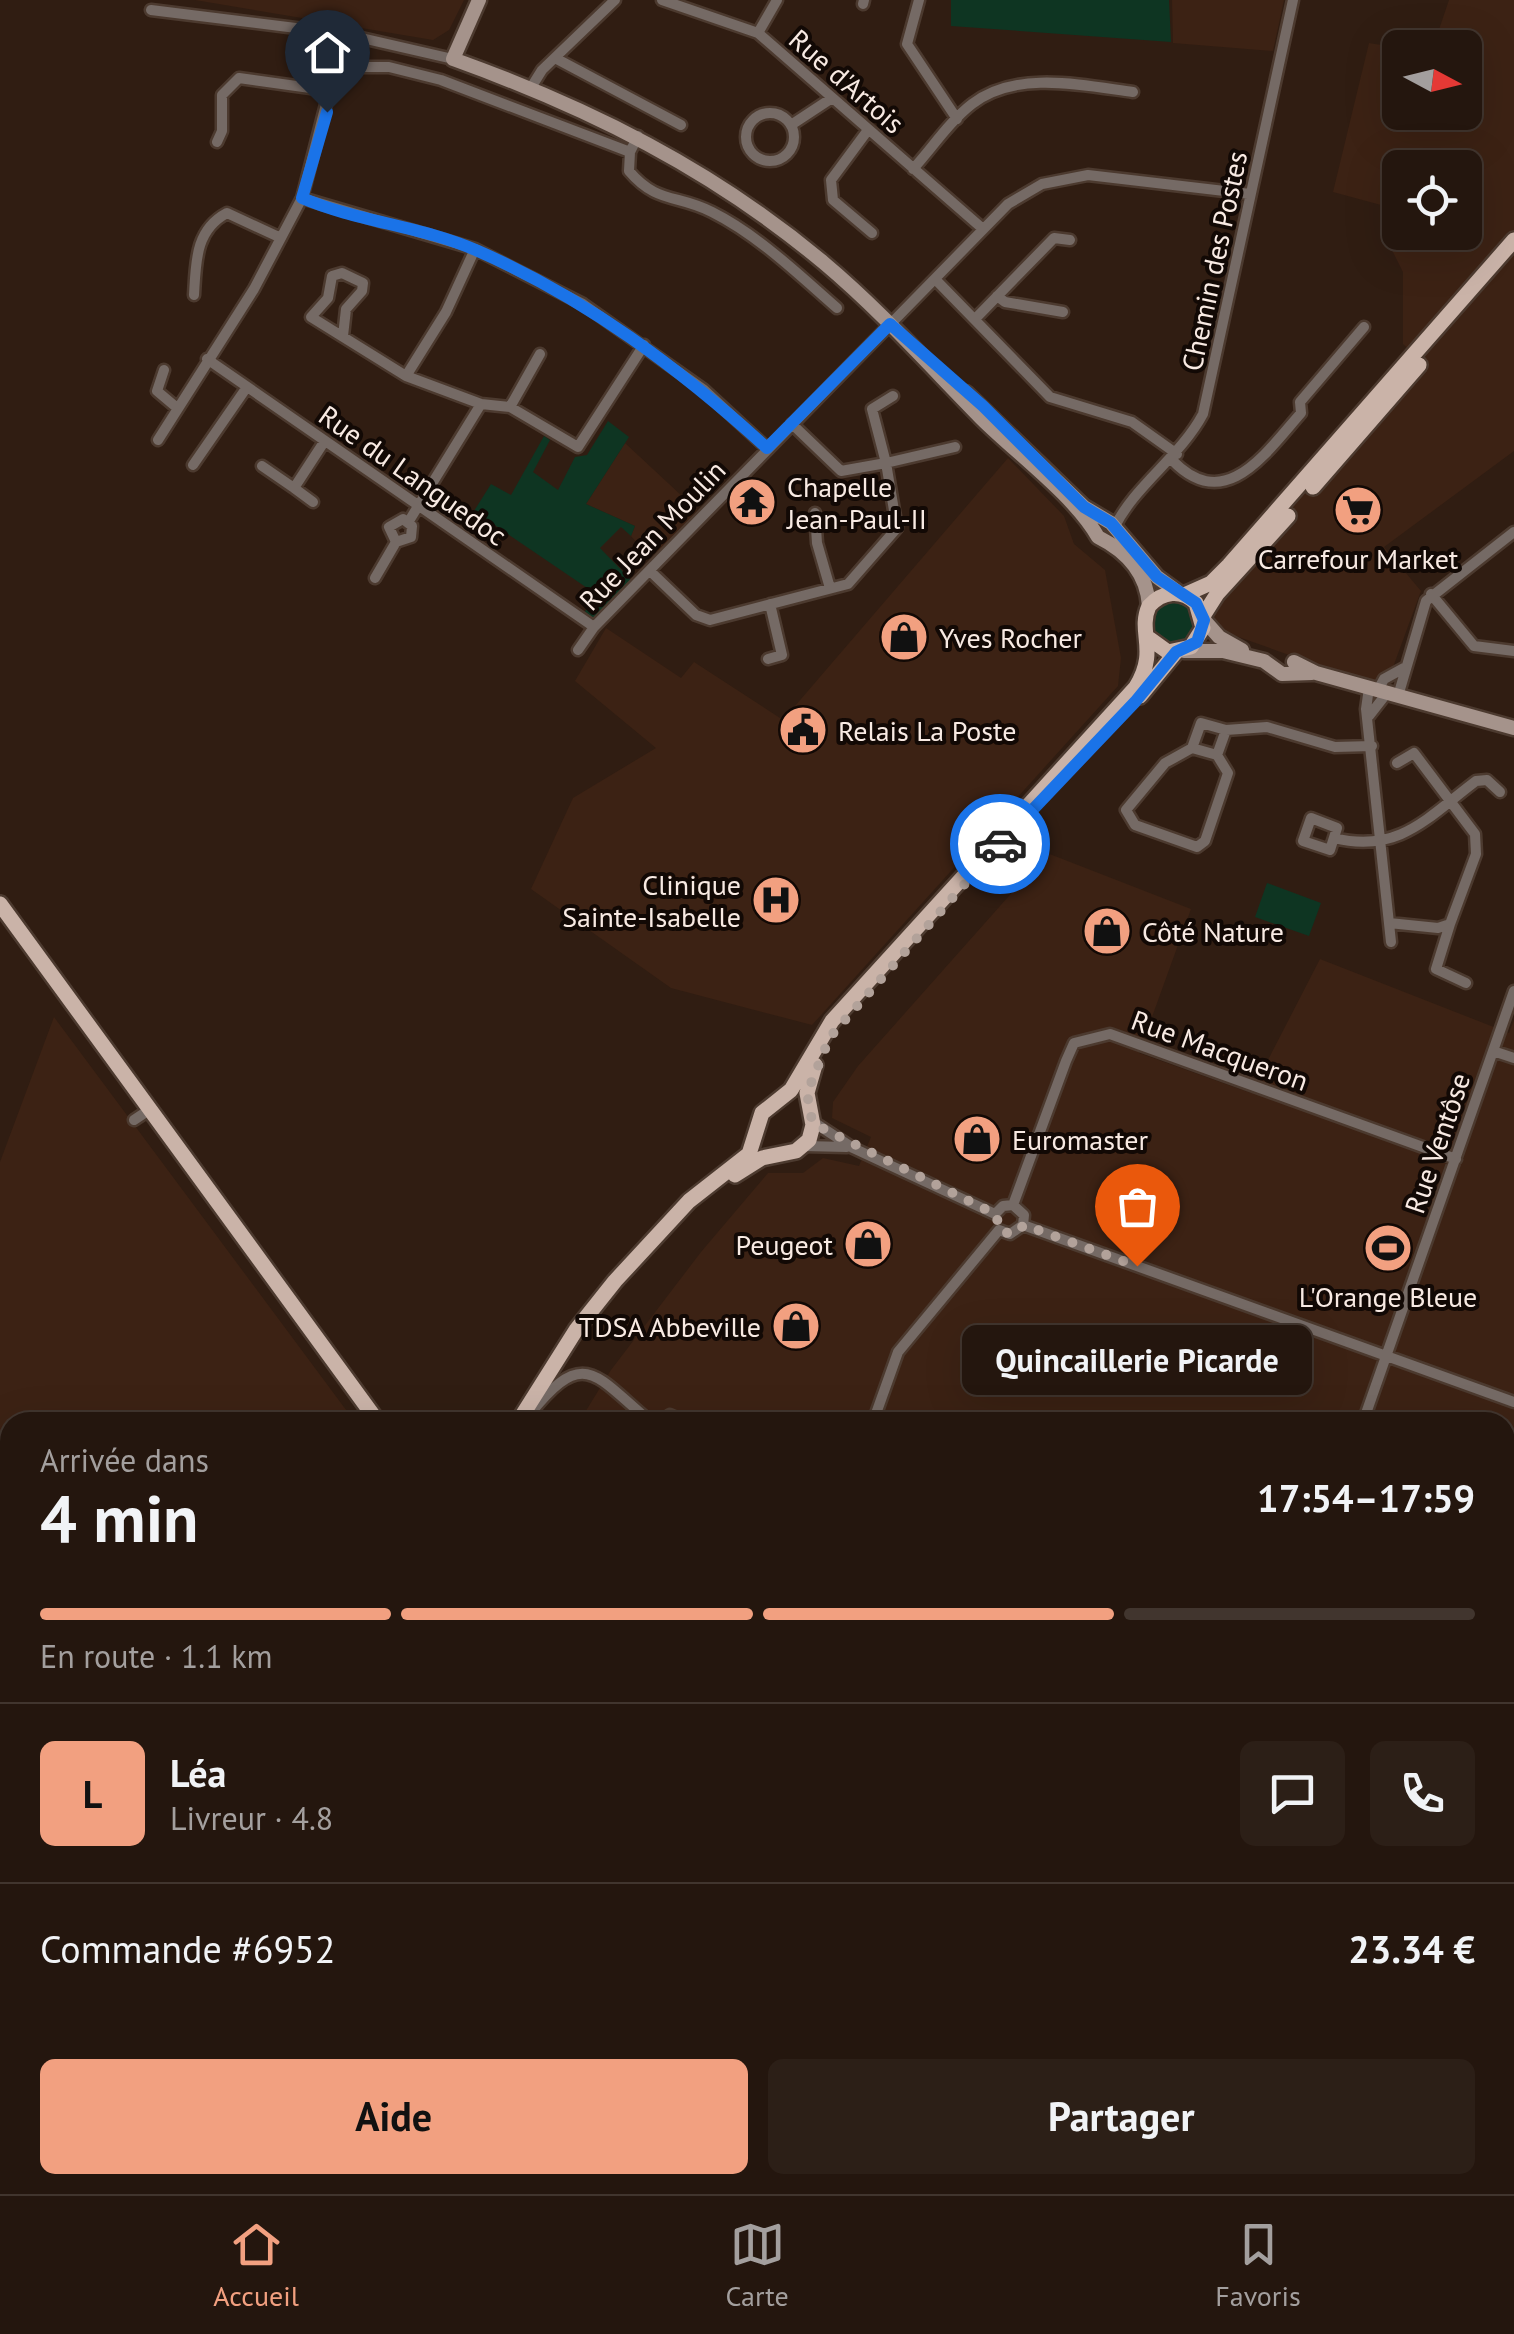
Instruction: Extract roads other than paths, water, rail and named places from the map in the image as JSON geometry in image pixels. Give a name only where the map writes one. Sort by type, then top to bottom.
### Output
[{"type":"main road","points":[[1180,651],[1161,649],[1150,640],[1144,623],[1149,606],[1162,595],[1182,594],[1211,583],[1514,240]]},
{"type":"main road","points":[[670,1221],[762,1158],[803,1146],[810,1137],[807,1093],[815,1064],[838,1026],[1180,651],[1201,635],[1204,618],[1217,594],[1514,254]]},
{"type":"main road","points":[[1182,594],[1196,603],[1204,618]]},
{"type":"main road","points":[[526,1412],[586,1318],[670,1221],[749,1154],[762,1113],[791,1090],[824,1033],[856,993],[1124,701],[1141,678],[1150,640]]},
{"type":"main road","points":[[0,904],[368,1412]]},
{"type":"main road","points":[[778,1100],[794,1100],[810,1116]]},
{"type":"main road","points":[[759,1129],[766,1144],[784,1153]]},
{"type":"street","points":[[453,58],[479,0]]},
{"type":"street","points":[[532,86],[615,0]]},
{"type":"street","name":"Rue d'Artois","points":[[662,0],[758,34],[983,230]]},
{"type":"street","points":[[758,34],[776,0]]},
{"type":"street","points":[[919,0],[906,44],[957,119]]},
{"type":"street","name":"Chemin des Postes","points":[[1106,528],[1174,457],[1203,414],[1293,0]]},
{"type":"street","points":[[151,10],[344,34],[453,58],[532,86],[638,136],[762,214],[890,324],[945,378],[983,406],[1157,577],[1182,594]]},
{"type":"street","points":[[158,440],[254,289],[302,198],[344,34]]},
{"type":"street","points":[[555,58],[681,124]]},
{"type":"street","points":[[338,67],[389,67],[441,80],[630,152]]},
{"type":"street","points":[[217,142],[222,131],[222,95],[239,78],[332,92]]},
{"type":"street","points":[[914,169],[957,119],[988,93],[1038,83],[1133,92]]},
{"type":"street","points":[[791,125],[832,98]]},
{"type":"street","points":[[773,113],[791,125],[794,142],[786,156],[762,161],[749,150],[745,135],[758,116],[773,113]]},
{"type":"street","points":[[868,130],[831,180],[834,200],[872,232]]},
{"type":"street","points":[[638,136],[630,152],[630,171],[644,189],[710,211],[740,229],[837,308]]},
{"type":"street","name":"Rue Jean Moulin","points":[[578,650],[594,627],[1008,204],[1042,184],[1076,176],[1250,194]]},
{"type":"street","points":[[302,198],[475,249],[583,304],[703,388],[767,448]]},
{"type":"street","points":[[194,295],[196,250],[214,220],[227,213],[281,238]]},
{"type":"street","points":[[975,320],[1054,238],[1070,240]]},
{"type":"street","points":[[406,376],[446,312],[475,249]]},
{"type":"street","points":[[344,336],[346,309],[362,292],[362,283],[342,273],[332,276],[328,298],[311,317],[406,376],[481,404],[510,407],[578,447],[644,345]]},
{"type":"street","points":[[935,279],[1050,396],[1132,422],[1197,482],[1222,484],[1264,455],[1301,413],[1300,402],[1364,327]]},
{"type":"street","points":[[997,296],[1005,302],[1063,312]]},
{"type":"street","points":[[510,407],[540,354]]},
{"type":"street","name":"Rue du Languedoc","points":[[207,359],[594,627]]},
{"type":"street","points":[[164,370],[157,390],[176,407]]},
{"type":"street","points":[[193,465],[247,388]]},
{"type":"street","points":[[650,571],[696,615],[710,620],[848,584],[897,528],[872,410],[893,396]]},
{"type":"street","points":[[375,578],[396,542],[412,537],[409,521],[481,404]]},
{"type":"street","points":[[792,424],[841,471],[955,447]]},
{"type":"street","points":[[294,488],[324,442]]},
{"type":"street","points":[[262,466],[313,502]]},
{"type":"street","points":[[816,513],[817,544],[830,588]]},
{"type":"street","points":[[1106,528],[1139,571],[1149,606]]},
{"type":"street","points":[[1391,942],[1369,716],[1404,668],[1421,610],[1432,594],[1514,532]]},
{"type":"street","points":[[1432,594],[1474,646],[1514,651]]},
{"type":"street","points":[[768,659],[782,655],[770,604]]},
{"type":"street","points":[[1204,618],[1220,638],[1240,649],[1514,728]]},
{"type":"street","points":[[1180,651],[1224,651],[1285,664]]},
{"type":"street","points":[[1369,716],[1383,692],[1384,678],[1404,668]]},
{"type":"street","points":[[1226,730],[1217,756],[1228,779],[1202,844],[1197,847],[1134,825],[1126,810],[1130,801],[1165,763],[1192,748],[1201,723],[1226,730],[1266,727],[1335,747],[1372,746]]},
{"type":"street","points":[[1192,748],[1217,756]]},
{"type":"street","points":[[1397,763],[1414,753],[1475,834],[1476,854],[1436,969],[1466,983]]},
{"type":"street","points":[[1334,838],[1356,843],[1404,836],[1476,781],[1487,780],[1500,792]]},
{"type":"street","points":[[1389,923],[1438,928],[1450,924]]},
{"type":"street","name":"Rue Ventôse","points":[[1367,1412],[1514,991]]},
{"type":"street","name":"Rue Macqueron","points":[[1013,1205],[1074,1043],[1092,1035],[1110,1034],[1456,1160]]},
{"type":"street","points":[[1493,1051],[1514,1058]]},
{"type":"street","points":[[134,1120],[149,1110]]},
{"type":"street","points":[[810,1116],[854,1148],[995,1214]]},
{"type":"street","points":[[803,1146],[854,1148]]},
{"type":"street","points":[[995,1214],[1002,1206],[1013,1205],[1024,1215],[1024,1225]]},
{"type":"street","points":[[877,1412],[898,1352],[998,1230],[995,1214]]},
{"type":"street","points":[[998,1230],[1010,1234],[1024,1225]]},
{"type":"street","points":[[1024,1225],[1514,1402]]},
{"type":"street","points":[[531,1412],[558,1380],[583,1373],[596,1377],[642,1412]]},
{"type":"place","name":"Chapelle Jean-Paul-II","points":[[752,502]]},
{"type":"place","name":"Carrefour Market","points":[[1358,510]]},
{"type":"place","name":"Yves Rocher","points":[[904,637]]},
{"type":"place","name":"Relais La Poste","points":[[803,730]]},
{"type":"place","name":"Clinique Sainte-Isabelle","points":[[776,900]]},
{"type":"place","name":"Côté Nature","points":[[1107,931]]},
{"type":"place","name":"Euromaster","points":[[977,1139]]},
{"type":"place","name":"Peugeot","points":[[868,1244]]},
{"type":"place","name":"L'Orange Bleue","points":[[1388,1248]]},
{"type":"place","name":"Quincaillerie Picarde","points":[[1137,1266]]},
{"type":"place","name":"TDSA Abbeville","points":[[796,1326]]}]
